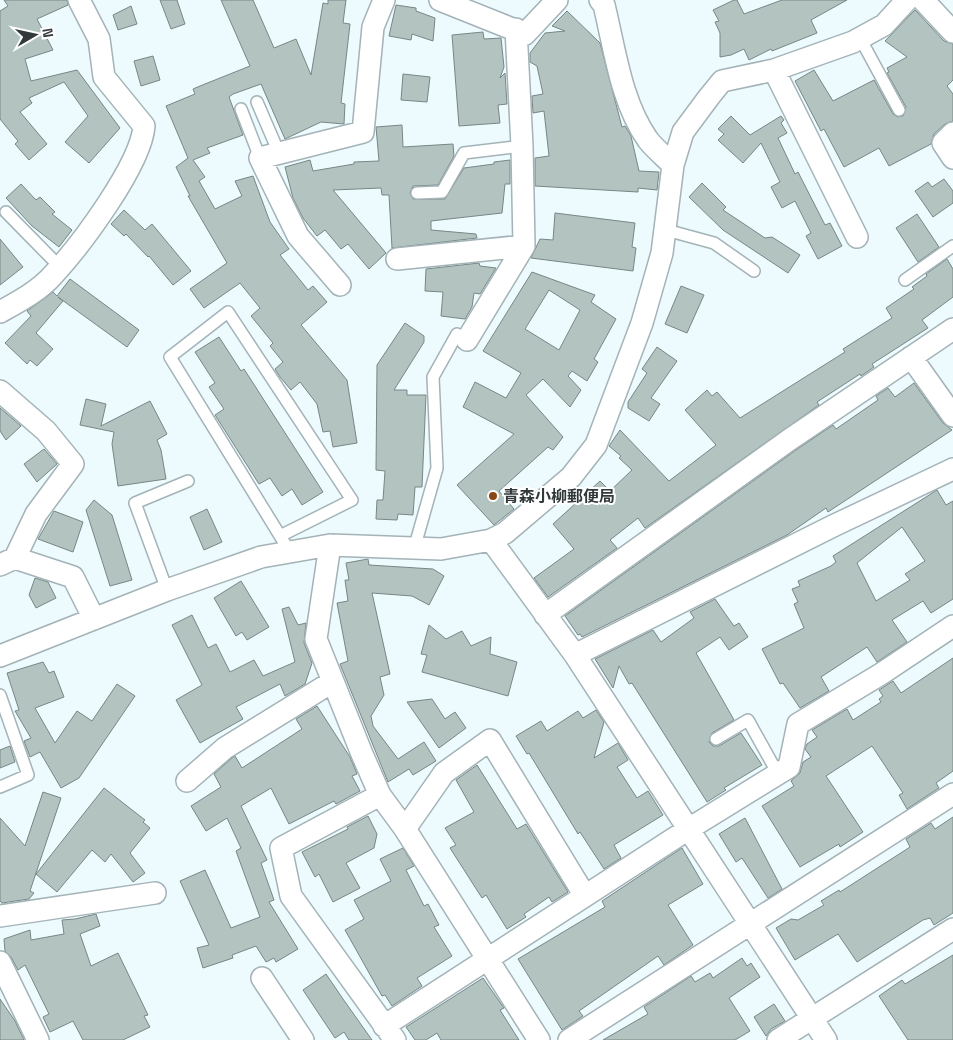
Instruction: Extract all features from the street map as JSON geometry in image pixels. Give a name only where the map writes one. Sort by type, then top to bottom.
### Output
[{"type":"street","points":[[0,312],[26,298],[53,276],[128,174],[143,138],[144,126],[104,77],[99,39],[79,0]]},
{"type":"street","points":[[340,285],[298,236],[270,156],[363,132],[373,27],[384,0]]},
{"type":"street","points":[[440,0],[526,34],[557,0]]},
{"type":"street","points":[[600,0],[604,5],[622,79],[635,116],[649,141],[672,165]]},
{"type":"street","points":[[0,656],[167,590],[261,557],[285,544],[441,549],[491,540],[505,533],[565,483],[596,445],[642,323],[662,253],[672,165],[683,132],[722,81],[774,70],[860,38],[884,25],[907,0]]},
{"type":"street","points":[[924,0],[953,32]]},
{"type":"street","points":[[467,340],[524,246],[522,146],[516,29]]},
{"type":"street","points":[[774,70],[857,237]]},
{"type":"street","points":[[953,134],[943,143],[953,158]]},
{"type":"street","points":[[397,259],[524,246]]},
{"type":"street","points":[[545,615],[789,440],[953,328]]},
{"type":"street","points":[[911,356],[953,416]]},
{"type":"street","points":[[0,391],[46,431],[73,464],[36,514],[7,561],[73,576],[94,619]]},
{"type":"street","points":[[576,655],[835,525],[953,469]]},
{"type":"street","points":[[491,540],[576,655],[826,1040]]},
{"type":"street","points":[[330,546],[316,639],[332,682],[380,795],[405,829],[539,1040]]},
{"type":"street","points":[[380,795],[281,848],[291,896],[390,1033],[487,959],[789,767],[798,724],[881,674],[953,626]]},
{"type":"street","points":[[187,781],[225,748],[332,682]]},
{"type":"street","points":[[405,829],[444,773],[490,740],[586,896]]},
{"type":"street","points":[[569,1040],[953,794]]},
{"type":"street","points":[[0,916],[155,893]]},
{"type":"street","points":[[778,1040],[953,929]]},
{"type":"street","points":[[0,962],[38,1040]]},
{"type":"street","points":[[262,978],[303,1040]]},
{"type":"lane","points":[[860,38],[899,110]]},
{"type":"lane","points":[[257,102],[270,156]]},
{"type":"lane","points":[[241,108],[270,156]]},
{"type":"lane","points":[[417,193],[442,192],[464,154],[522,146]]},
{"type":"lane","points":[[6,212],[60,267]]},
{"type":"lane","points":[[666,230],[714,243],[754,271]]},
{"type":"lane","points":[[905,280],[953,246]]},
{"type":"lane","points":[[228,312],[352,500],[285,544],[170,356],[228,312]]},
{"type":"lane","points":[[414,549],[437,468],[433,377],[457,334],[467,340]]},
{"type":"lane","points":[[167,590],[135,503],[188,481]]},
{"type":"lane","points":[[0,695],[28,775],[0,787]]},
{"type":"lane","points":[[716,739],[748,720],[778,774]]},
{"type":"building","points":[[4,0],[67,0],[68,5],[37,19],[53,50],[25,59],[31,81],[77,70],[120,128],[89,163],[65,142],[88,116],[64,82],[29,98],[32,103],[20,112],[47,144],[29,160],[15,144],[18,141],[0,119],[0,11],[8,6]]},
{"type":"building","points":[[160,0],[177,0],[185,24],[171,29]]},
{"type":"building","points":[[221,0],[253,0],[274,48],[296,39],[311,75],[323,3],[328,4],[328,0],[346,0],[343,23],[350,24],[341,103],[345,104],[344,124],[321,122],[285,139],[261,84],[229,97],[243,135],[207,148],[210,153],[193,160],[205,177],[199,181],[215,209],[242,196],[235,181],[253,176],[270,222],[289,249],[280,255],[308,290],[313,286],[327,302],[301,325],[347,380],[357,443],[333,447],[330,431],[323,432],[317,404],[300,382],[291,390],[280,377],[275,369],[283,362],[270,346],[273,343],[251,316],[260,308],[240,283],[204,308],[190,289],[227,263],[188,196],[190,196],[176,167],[188,158],[166,106],[195,94],[193,89],[250,66]]},
{"type":"building","points":[[737,0],[744,14],[782,0],[847,0],[811,20],[817,33],[772,51],[771,49],[749,60],[744,49],[731,55],[720,57],[720,33],[715,22],[719,21],[713,10]]},
{"type":"building","points":[[396,5],[416,8],[416,11],[435,18],[433,41],[412,34],[411,40],[389,36]]},
{"type":"building","points":[[131,6],[137,24],[118,30],[113,15]]},
{"type":"building","points":[[915,10],[944,41],[953,44],[953,80],[947,86],[953,94],[953,121],[945,124],[934,134],[931,144],[889,166],[879,148],[844,167],[824,129],[821,131],[795,81],[814,70],[833,101],[874,80],[893,114],[898,117],[903,116],[906,107],[887,73],[889,72],[887,68],[907,57],[885,41]]},
{"type":"building","points":[[567,11],[600,43],[622,127],[625,126],[631,136],[639,171],[659,172],[657,190],[638,188],[638,192],[535,186],[535,158],[549,156],[544,111],[533,113],[532,96],[543,94],[537,66],[530,62],[530,53],[545,33],[565,31],[552,26]]},
{"type":"building","points":[[483,32],[484,39],[501,38],[504,67],[500,78],[505,73],[507,104],[498,105],[500,123],[459,126],[452,35]]},
{"type":"building","points":[[153,56],[160,80],[141,86],[134,61]]},
{"type":"building","points":[[403,74],[430,77],[427,102],[401,100]]},
{"type":"building","points":[[731,116],[750,135],[781,116],[784,120],[781,123],[787,133],[778,138],[795,174],[798,172],[825,225],[830,223],[842,246],[818,259],[806,236],[811,233],[795,201],[782,208],[771,187],[780,182],[761,143],[743,163],[718,140],[724,134],[718,129]]},
{"type":"building","points":[[402,125],[403,147],[453,144],[454,156],[438,185],[413,186],[410,193],[413,199],[445,199],[464,168],[494,164],[494,162],[510,160],[510,184],[505,184],[502,213],[431,221],[431,230],[476,234],[477,238],[392,248],[389,195],[382,195],[381,188],[333,190],[386,253],[369,269],[348,244],[341,249],[325,230],[317,236],[303,218],[293,198],[285,167],[310,160],[313,171],[354,164],[354,162],[379,161],[376,127]]},
{"type":"building","points":[[944,179],[953,191],[953,203],[933,217],[915,191],[928,182],[932,187]]},
{"type":"building","points":[[702,183],[726,207],[723,210],[765,238],[772,237],[800,255],[788,273],[723,230],[689,197]]},
{"type":"building","points":[[21,184],[36,200],[40,197],[55,212],[52,214],[72,230],[59,247],[32,226],[6,198]]},
{"type":"building","points":[[124,210],[145,230],[152,224],[191,271],[173,285],[149,256],[126,234],[124,236],[111,224]]},
{"type":"building","points":[[555,213],[635,223],[632,247],[636,248],[633,271],[531,258],[540,239],[553,240]]},
{"type":"building","points":[[917,214],[939,247],[918,262],[896,228]]},
{"type":"building","points":[[0,239],[23,267],[0,285]]},
{"type":"building","points":[[947,259],[953,269],[953,297],[922,320],[928,328],[872,364],[874,367],[861,376],[860,374],[817,402],[819,405],[645,528],[638,518],[610,540],[617,548],[548,597],[534,578],[574,549],[553,524],[600,481],[610,491],[632,470],[619,458],[621,456],[609,446],[620,430],[669,481],[716,445],[685,410],[707,390],[712,396],[717,392],[740,418],[845,352],[843,349],[892,318],[886,308],[914,289],[912,287],[927,276],[926,274]]},
{"type":"building","points":[[479,263],[480,266],[496,268],[480,294],[474,293],[472,307],[465,319],[441,316],[443,292],[425,291],[426,269]]},
{"type":"building","points":[[532,272],[595,295],[591,302],[616,319],[594,359],[598,362],[587,381],[572,371],[568,376],[581,390],[570,407],[543,379],[526,395],[563,437],[553,450],[548,447],[499,491],[514,509],[494,525],[457,485],[514,434],[463,407],[475,382],[506,398],[521,373],[483,351]],"holes":[[[549,290],[580,310],[559,350],[525,329]]]},
{"type":"building","points":[[70,279],[139,330],[127,347],[58,297],[63,301],[36,333],[53,349],[37,366],[30,360],[27,364],[5,343],[31,316],[27,311],[53,292],[57,296]]},
{"type":"building","points":[[681,286],[704,295],[687,333],[665,324]]},
{"type":"building","points":[[405,323],[424,336],[424,342],[394,390],[407,390],[407,395],[426,395],[422,487],[415,487],[413,515],[398,514],[397,520],[376,519],[377,500],[383,500],[385,471],[376,470],[377,365]]},
{"type":"building","points":[[219,337],[241,371],[244,369],[323,492],[302,505],[292,489],[282,496],[270,478],[259,484],[215,415],[224,409],[209,387],[215,383],[195,352]]},
{"type":"building","points":[[657,347],[677,361],[651,398],[660,404],[649,421],[628,408],[628,402],[647,373],[642,369]]},
{"type":"building","points":[[914,383],[943,423],[952,430],[828,512],[826,508],[787,535],[582,637],[580,634],[578,635],[565,616],[796,450],[833,425],[836,429],[878,400],[876,396],[888,388],[895,397]]},
{"type":"building","points":[[86,399],[106,404],[101,426],[150,401],[167,434],[157,440],[161,450],[166,479],[118,486],[112,444],[114,432],[80,425]]},
{"type":"building","points":[[0,408],[21,426],[6,440],[0,431]]},
{"type":"building","points":[[44,449],[57,464],[37,482],[24,464]]},
{"type":"building","points":[[937,490],[946,505],[953,501],[953,599],[931,613],[923,601],[892,620],[907,642],[877,662],[867,647],[821,677],[829,691],[800,708],[783,683],[780,684],[762,649],[804,628],[794,604],[798,602],[792,589],[800,586],[798,581],[836,562],[833,556]],"holes":[[[902,527],[925,561],[905,574],[910,580],[876,601],[857,563]]]},
{"type":"building","points":[[94,500],[112,515],[132,580],[110,586],[86,510]]},
{"type":"building","points":[[207,509],[222,542],[204,550],[190,517]]},
{"type":"building","points":[[54,511],[83,522],[73,552],[38,539]]},
{"type":"building","points":[[368,559],[369,565],[433,569],[444,576],[429,605],[412,596],[372,593],[390,674],[380,677],[384,695],[371,716],[373,726],[398,759],[424,742],[436,761],[413,775],[409,769],[388,782],[340,664],[348,661],[337,603],[348,601],[345,580],[349,580],[346,563]]},
{"type":"building","points":[[35,578],[48,582],[56,598],[36,608],[29,595]]},
{"type":"building","points":[[241,581],[269,627],[247,640],[242,632],[236,636],[214,598]]},
{"type":"building","points":[[715,599],[734,626],[739,623],[748,637],[729,650],[720,637],[696,653],[734,720],[712,733],[709,742],[713,746],[719,746],[741,733],[762,765],[724,788],[726,790],[707,802],[632,683],[629,684],[619,666],[613,688],[595,659],[653,630],[661,642],[694,618],[690,612]]},
{"type":"building","points":[[289,607],[298,625],[306,623],[304,643],[312,663],[305,684],[285,696],[280,684],[236,707],[243,719],[200,743],[176,700],[202,685],[172,625],[192,615],[208,648],[216,644],[230,672],[254,660],[263,676],[295,662],[282,609]]},
{"type":"building","points":[[429,625],[446,639],[462,631],[471,646],[491,637],[490,654],[517,662],[508,696],[422,672],[427,655],[421,654]]},
{"type":"building","points":[[953,658],[953,771],[936,783],[939,788],[907,809],[899,795],[903,793],[872,746],[826,776],[863,832],[840,847],[839,844],[800,867],[762,806],[794,786],[791,781],[800,773],[803,762],[811,757],[805,749],[807,744],[817,737],[812,730],[847,709],[853,720],[881,702],[879,699],[883,696],[879,690],[893,681],[901,693]]},
{"type":"building","points":[[43,662],[49,673],[54,671],[64,697],[35,708],[55,743],[77,711],[92,721],[117,684],[135,696],[79,778],[61,788],[40,752],[30,757],[24,741],[31,738],[15,711],[19,710],[7,673]]},
{"type":"building","points":[[432,699],[445,719],[455,712],[466,728],[439,748],[407,702]]},
{"type":"building","points":[[317,706],[350,757],[357,774],[352,776],[360,791],[336,804],[334,801],[289,824],[271,788],[241,806],[267,860],[261,863],[274,900],[269,902],[298,949],[276,962],[274,958],[266,962],[256,946],[232,955],[233,958],[203,968],[197,948],[209,945],[180,881],[205,870],[231,928],[260,917],[236,851],[241,848],[227,818],[206,831],[191,806],[221,787],[214,774],[232,758],[235,756],[242,768],[302,729],[296,719]]},
{"type":"building","points":[[596,710],[604,722],[594,758],[618,743],[628,760],[617,767],[637,798],[648,791],[663,815],[614,845],[621,858],[604,869],[580,832],[578,834],[529,753],[527,754],[516,736],[541,721],[547,731],[578,711],[583,718]]},
{"type":"building","points":[[10,746],[15,762],[0,768],[0,750]]},
{"type":"building","points":[[477,765],[517,829],[526,824],[568,892],[552,902],[549,897],[524,914],[526,917],[507,929],[486,895],[482,898],[450,848],[456,845],[445,828],[474,812],[456,780]]},
{"type":"building","points":[[104,788],[145,820],[143,822],[150,828],[130,853],[145,873],[133,882],[111,854],[105,862],[92,850],[57,892],[36,874]]},
{"type":"building","points":[[43,792],[61,798],[30,891],[34,893],[29,899],[2,903],[0,901],[0,818],[25,846]]},
{"type":"building","points":[[368,816],[377,834],[374,848],[346,863],[360,888],[333,902],[319,874],[315,877],[302,852],[348,829],[347,827]]},
{"type":"building","points":[[953,817],[953,913],[934,925],[930,918],[923,920],[857,962],[838,934],[795,960],[776,928],[791,919],[798,920],[824,905],[821,901],[839,890],[840,892],[910,847],[906,839],[931,823],[935,829]]},
{"type":"building","points":[[745,818],[782,889],[768,898],[742,858],[736,862],[719,834]]},
{"type":"building","points":[[403,848],[414,866],[406,870],[424,906],[428,904],[439,925],[434,927],[452,956],[417,978],[422,986],[392,1006],[385,995],[382,996],[345,930],[364,919],[354,900],[391,881],[380,859]]},
{"type":"building","points":[[682,848],[703,884],[668,905],[693,945],[664,965],[658,956],[579,1011],[583,1016],[562,1030],[518,959],[605,907],[602,901]]},
{"type":"building","points":[[96,914],[100,926],[80,934],[91,966],[118,953],[148,1015],[144,1016],[150,1027],[123,1040],[83,1040],[73,1021],[50,1032],[43,1017],[49,1014],[25,965],[18,970],[11,957],[5,951],[4,939],[30,930],[31,940],[64,934],[62,920]]},
{"type":"building","points":[[953,955],[953,1040],[908,1040],[879,996],[902,980],[905,984]]},
{"type":"building","points":[[742,958],[747,966],[751,963],[760,977],[729,998],[750,1031],[735,1040],[603,1040],[648,1014],[644,1007],[691,976],[695,982],[710,973],[713,978]]},
{"type":"building","points":[[326,974],[372,1040],[349,1040],[344,1032],[335,1038],[303,990]]},
{"type":"building","points":[[483,978],[504,1008],[500,1010],[519,1040],[441,1040],[437,1033],[426,1040],[415,1040],[406,1027]]},
{"type":"building","points":[[0,999],[15,1021],[24,1040],[0,1040]]},
{"type":"building","points":[[774,1004],[785,1021],[771,1029],[766,1036],[754,1017]]},
{"type":"place","name":"青森小柳郵便局","points":[[493,496]]}]
